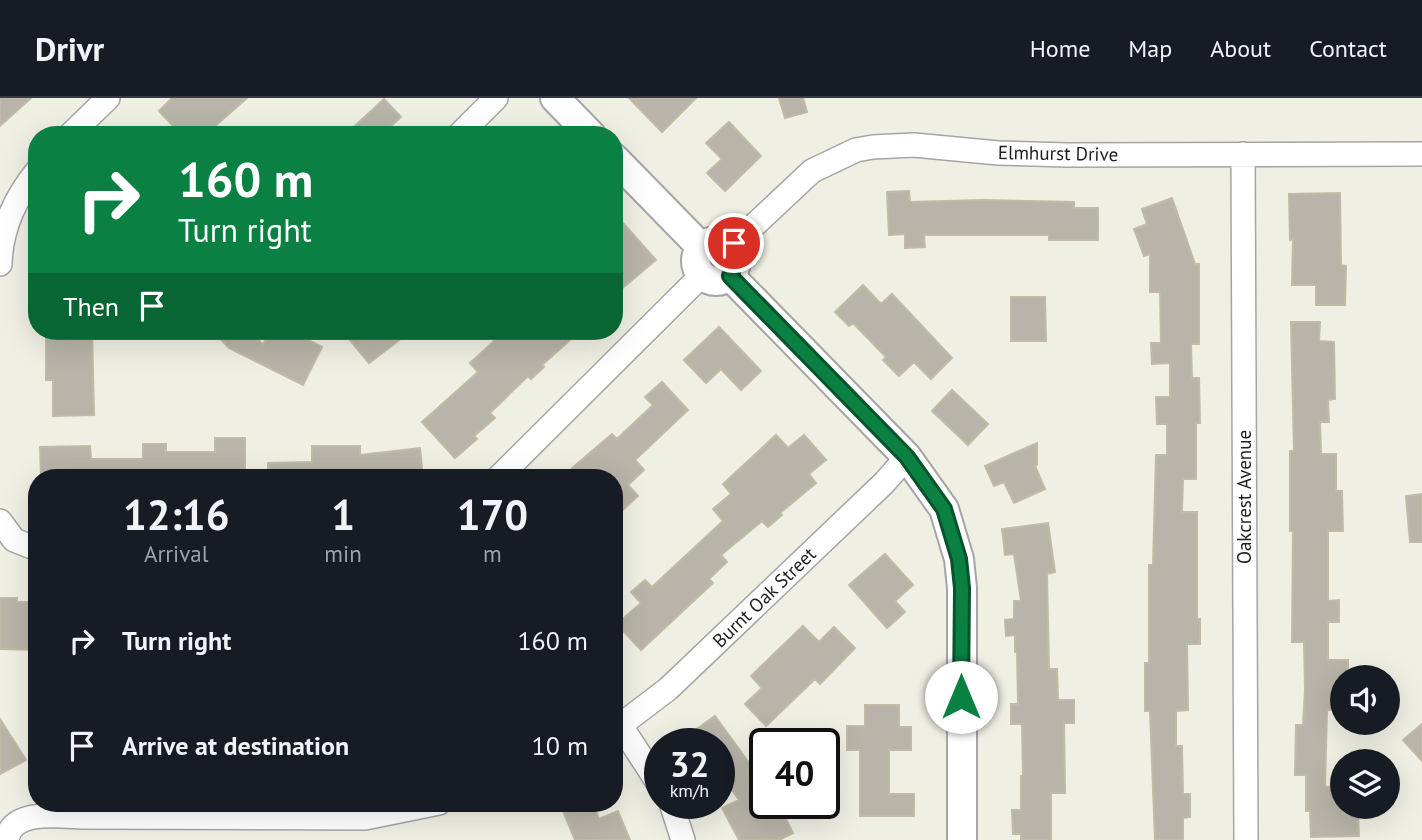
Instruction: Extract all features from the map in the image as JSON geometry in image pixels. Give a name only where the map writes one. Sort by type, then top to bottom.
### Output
[{"type":"street","points":[[80,126],[108,98]]},
{"type":"street","points":[[468,126],[496,98]]},
{"type":"street","points":[[555,98],[582,126]]},
{"type":"street","name":"Elmhurst Drive","points":[[731,247],[812,172],[856,150],[873,146],[914,145],[1043,155],[1422,154]]},
{"type":"street","name":"Oakcrest Avenue","points":[[1242,154],[1246,840]]},
{"type":"street","points":[[623,167],[701,247]]},
{"type":"street","points":[[0,264],[7,221],[28,184]]},
{"type":"street","points":[[716,241],[731,247],[736,261],[730,276],[716,282],[702,275],[695,261],[701,247],[716,241]]},
{"type":"street","points":[[507,469],[702,275]]},
{"type":"street","points":[[730,276],[907,457],[944,509],[959,559],[962,588],[962,840]]},
{"type":"street","name":"Burnt Oak Street","points":[[623,724],[668,689],[884,483],[907,457]]},
{"type":"street","points":[[0,521],[15,540],[28,546]]},
{"type":"street","points":[[623,735],[644,764]]},
{"type":"street","points":[[8,837],[17,824],[26,819],[51,815],[365,818],[395,812]]},
{"type":"street","points":[[676,819],[683,840]]},
{"type":"building","points":[[0,98],[31,98],[0,126]]},
{"type":"building","points":[[172,98],[247,98],[215,126],[173,126],[159,111]]},
{"type":"building","points":[[629,98],[696,98],[662,132]]},
{"type":"building","points":[[779,98],[803,98],[807,112],[785,118]]},
{"type":"building","points":[[384,99],[401,117],[391,126],[355,126]]},
{"type":"building","points":[[729,122],[761,156],[725,191],[707,173],[722,159],[706,143]]},
{"type":"building","points":[[909,191],[910,202],[1074,202],[1074,208],[1098,208],[1098,240],[1049,240],[1049,235],[924,235],[925,247],[905,248],[905,234],[889,235],[887,192]]},
{"type":"building","points":[[1340,193],[1341,265],[1346,266],[1345,305],[1316,305],[1316,285],[1292,285],[1293,239],[1290,240],[1289,194]]},
{"type":"building","points":[[1172,198],[1195,264],[1199,264],[1199,344],[1191,344],[1192,378],[1199,378],[1200,423],[1196,423],[1196,479],[1183,479],[1182,512],[1197,512],[1197,619],[1200,619],[1200,644],[1187,644],[1188,710],[1176,711],[1176,746],[1182,746],[1183,794],[1190,794],[1190,817],[1183,818],[1183,840],[1155,840],[1150,711],[1145,711],[1145,663],[1149,663],[1149,565],[1153,565],[1156,455],[1167,455],[1167,424],[1157,424],[1156,397],[1170,397],[1170,363],[1152,364],[1151,343],[1161,343],[1160,292],[1150,292],[1150,254],[1144,256],[1134,229],[1147,224],[1142,209]]},
{"type":"building","points":[[623,223],[656,260],[623,288]]},
{"type":"building","points":[[863,285],[881,304],[892,294],[952,358],[931,379],[914,362],[899,376],[883,360],[886,357],[853,323],[849,326],[835,312]]},
{"type":"building","points":[[1011,297],[1045,297],[1046,341],[1011,341]]},
{"type":"building","points":[[1291,322],[1320,322],[1319,341],[1334,342],[1335,399],[1328,400],[1329,422],[1320,422],[1321,454],[1336,454],[1336,491],[1342,491],[1343,531],[1328,531],[1328,601],[1339,600],[1339,622],[1328,622],[1328,660],[1348,660],[1348,665],[1330,665],[1325,787],[1330,787],[1330,819],[1358,819],[1359,836],[1311,837],[1310,811],[1306,811],[1306,775],[1295,775],[1296,725],[1303,725],[1305,690],[1304,642],[1292,642],[1293,531],[1290,531],[1290,451],[1294,451]]},
{"type":"building","points":[[719,327],[761,371],[741,390],[721,369],[706,383],[684,360]]},
{"type":"building","points":[[46,340],[92,340],[94,415],[53,416],[53,380],[46,380]]},
{"type":"building","points":[[221,340],[258,340],[263,345],[266,340],[308,340],[322,347],[303,385],[229,348]]},
{"type":"building","points":[[350,340],[399,340],[369,363]]},
{"type":"building","points":[[495,340],[570,340],[542,365],[544,367],[531,379],[528,376],[490,413],[495,418],[474,436],[477,439],[455,458],[422,422],[478,372],[470,363]]},
{"type":"building","points":[[662,382],[688,410],[635,460],[644,470],[628,485],[638,496],[623,510],[623,469],[572,468],[612,434],[617,439],[653,405],[645,397]]},
{"type":"building","points":[[952,390],[988,424],[968,445],[932,411]]},
{"type":"building","points":[[776,435],[788,448],[804,435],[826,460],[809,474],[816,483],[780,513],[782,515],[768,527],[762,521],[721,555],[727,562],[709,579],[713,583],[641,650],[623,630],[623,619],[641,603],[631,592],[645,580],[652,587],[723,521],[713,509],[731,494],[723,484]]},
{"type":"building","points":[[215,438],[245,438],[245,469],[41,469],[40,447],[90,446],[91,459],[143,459],[143,444],[166,444],[166,452],[215,452]]},
{"type":"building","points":[[1037,443],[1035,466],[1045,489],[1014,503],[1004,482],[994,486],[985,466]]},
{"type":"building","points":[[312,446],[360,446],[360,455],[420,448],[422,469],[268,469],[268,463],[312,462]]},
{"type":"building","points":[[1422,494],[1422,542],[1410,542],[1406,496]]},
{"type":"building","points":[[1048,523],[1055,572],[1047,574],[1049,669],[1057,669],[1058,700],[1074,700],[1074,723],[1064,723],[1065,793],[1051,793],[1051,840],[1021,840],[1021,834],[1013,834],[1012,810],[1021,810],[1023,776],[1022,724],[1011,724],[1011,704],[1018,704],[1017,652],[1015,635],[1006,636],[1005,620],[1014,619],[1014,601],[1021,601],[1014,554],[1005,555],[1002,529]]},
{"type":"building","points":[[885,554],[913,585],[895,601],[905,612],[887,628],[849,585]]},
{"type":"building","points":[[0,598],[17,598],[17,602],[28,602],[28,650],[0,649]]},
{"type":"building","points":[[803,626],[819,642],[834,627],[855,648],[820,684],[815,679],[766,726],[745,704],[762,688],[751,676]]},
{"type":"building","points":[[865,705],[899,705],[899,727],[911,727],[911,750],[889,750],[889,794],[914,794],[914,816],[860,816],[860,750],[847,750],[847,726],[865,726]]},
{"type":"building","points":[[715,716],[724,728],[698,728]]},
{"type":"building","points":[[0,719],[26,760],[0,774]]},
{"type":"building","points":[[1422,724],[1422,761],[1403,740]]},
{"type":"building","points":[[735,744],[749,763],[749,819],[786,819],[793,833],[779,840],[739,840],[728,819],[735,819],[735,802],[739,800],[735,794]]},
{"type":"building","points":[[564,812],[596,812],[599,819],[618,812],[630,840],[575,840]]},
{"type":"route","points":[[734,243],[731,247],[736,261],[730,276],[907,457],[944,509],[959,559],[962,588],[961,697]]}]
